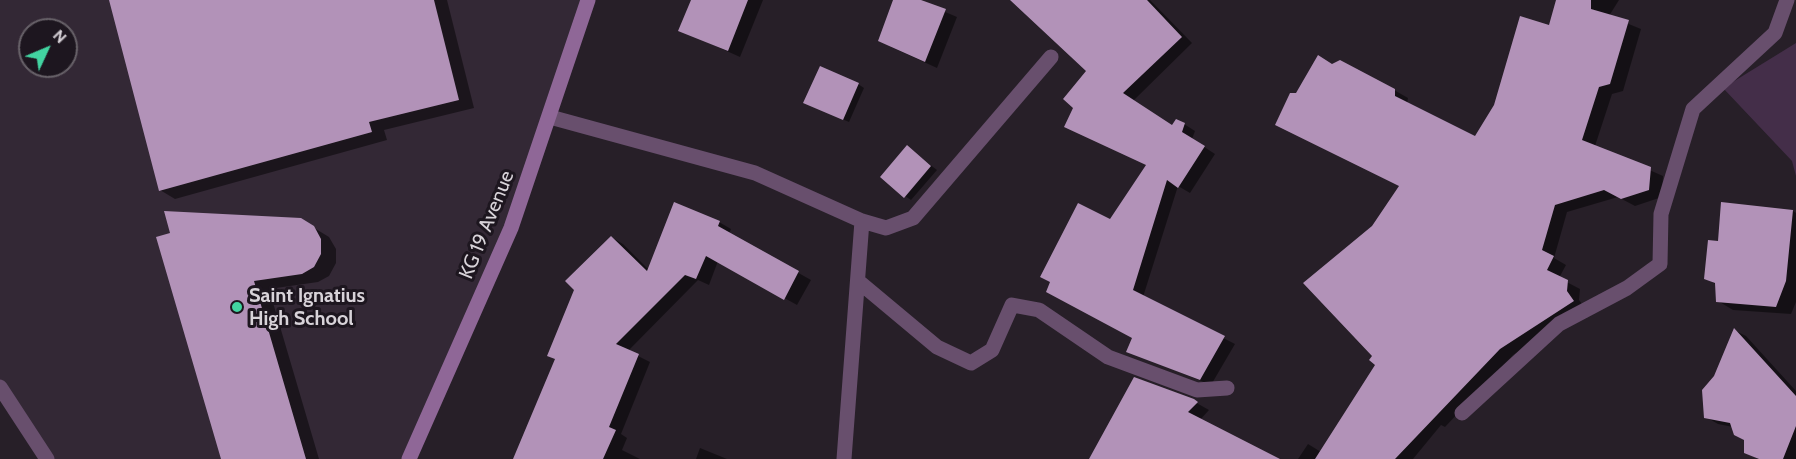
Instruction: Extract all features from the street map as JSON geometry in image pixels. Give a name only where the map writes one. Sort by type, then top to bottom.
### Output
[{"type":"main road","name":"KG 19 Avenue","points":[[409,459],[511,228],[588,0]]},
{"type":"street","points":[[1462,413],[1559,324],[1627,288],[1660,264],[1661,214],[1693,109],[1775,33],[1787,0]]},
{"type":"street","points":[[550,117],[755,173],[862,221],[886,228],[913,218],[1051,57]]},
{"type":"street","points":[[844,459],[862,221]]},
{"type":"street","points":[[858,281],[937,347],[971,363],[992,350],[1012,304],[1039,310],[1108,357],[1197,390],[1227,388]]},
{"type":"street","points":[[0,387],[47,459]]},
{"type":"shaded area","name":"Saint Ignatius High School","points":[[0,0],[589,0],[511,228],[403,459],[47,459],[0,387]]},
{"type":"shaded area","points":[[1796,43],[1796,176],[1792,161],[1723,88]]},
{"type":"building","points":[[109,0],[434,0],[459,100],[369,122],[372,132],[159,191]]},
{"type":"building","points":[[691,0],[748,0],[728,51],[678,31]]},
{"type":"building","points":[[893,0],[921,0],[946,9],[925,62],[878,41]]},
{"type":"building","points":[[1010,0],[1147,0],[1182,37],[1123,93],[1172,125],[1176,119],[1185,123],[1182,132],[1205,146],[1178,188],[1167,180],[1133,290],[1225,336],[1200,380],[1126,352],[1132,338],[1046,292],[1050,282],[1040,277],[1078,203],[1110,219],[1146,165],[1064,127],[1073,108],[1063,99],[1086,71]]},
{"type":"building","points":[[1556,0],[1591,0],[1591,9],[1629,20],[1610,84],[1599,87],[1582,140],[1651,167],[1649,190],[1621,199],[1604,190],[1555,205],[1542,250],[1554,256],[1547,270],[1568,280],[1567,291],[1574,301],[1500,349],[1395,459],[1315,459],[1375,365],[1369,360],[1372,356],[1303,283],[1372,226],[1399,186],[1275,125],[1290,93],[1296,93],[1318,55],[1332,64],[1340,60],[1395,89],[1395,96],[1475,136],[1494,105],[1520,16],[1549,25]]},
{"type":"building","points":[[820,66],[859,83],[843,120],[803,103]]},
{"type":"building","points":[[907,145],[931,166],[904,198],[880,177]]},
{"type":"building","points":[[674,202],[720,221],[718,226],[799,271],[784,300],[706,256],[696,279],[685,275],[616,344],[639,354],[609,427],[616,430],[603,459],[513,459],[555,359],[547,356],[574,290],[565,281],[611,236],[647,271]]},
{"type":"building","points":[[1721,202],[1793,210],[1786,281],[1776,307],[1716,302],[1715,283],[1704,279],[1708,240],[1718,241]]},
{"type":"building","points":[[164,211],[301,218],[314,226],[321,239],[321,254],[314,267],[302,274],[254,281],[306,459],[221,459],[156,237],[170,233]]},
{"type":"building","points":[[1734,328],[1796,396],[1796,426],[1783,459],[1759,459],[1744,453],[1744,440],[1734,435],[1730,423],[1704,418],[1702,390],[1714,376]]},
{"type":"building","points":[[1134,377],[1194,399],[1198,402],[1188,412],[1280,459],[1089,459]]},
{"type":"place","name":"Saint Ignatius High School","points":[[237,307]]}]
